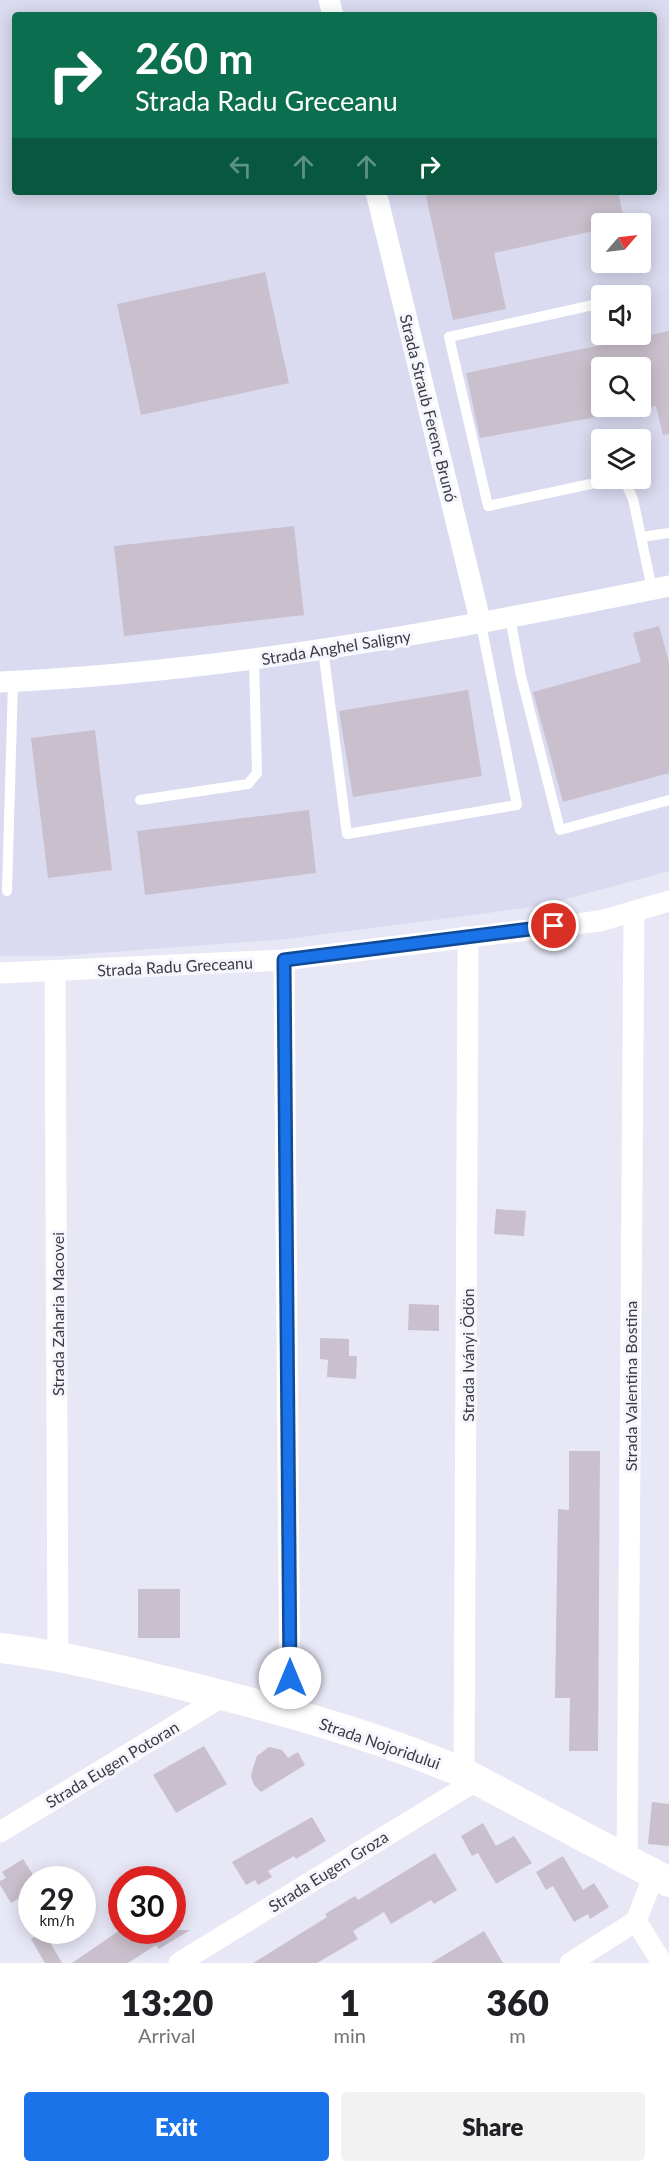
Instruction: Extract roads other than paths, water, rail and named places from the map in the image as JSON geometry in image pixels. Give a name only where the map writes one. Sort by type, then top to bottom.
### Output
[{"type":"main road","name":"Strada Nojoridului","points":[[0,1648],[58,1655],[290,1712],[470,1777],[627,1862],[662,1878]]},
{"type":"street","name":"Strada Straub Ferenc Brunó","points":[[377,195],[481,624]]},
{"type":"street","name":"Strada Anghel Saligny","points":[[6,682],[97,678],[254,660],[481,624],[660,588]]},
{"type":"street","name":"Strada Radu Greceanu","points":[[0,973],[284,960],[600,921],[669,901]]},
{"type":"street","name":"Strada Valentina Bostina","points":[[627,1862],[634,911]]},
{"type":"street","name":"Strada Iványi Ödön","points":[[464,937],[468,948],[470,1777]]},
{"type":"street","points":[[284,960],[290,1712]]},
{"type":"street","name":"Strada Zaharia Macovei","points":[[55,972],[58,1655]]},
{"type":"street","name":"Strada Eugen Potoran","points":[[0,1832],[225,1695]]},
{"type":"street","name":"Strada Eugen Groza","points":[[179,1963],[470,1777]]},
{"type":"street","points":[[570,1963],[636,1921],[662,1878]]},
{"type":"street","points":[[636,1921],[662,1963]]},
{"type":"lane","points":[[591,305],[449,337],[488,506],[614,479],[627,486],[633,500],[642,537],[660,588]]},
{"type":"lane","points":[[642,537],[669,533]]},
{"type":"lane","points":[[510,618],[521,676],[560,830],[669,800]]},
{"type":"lane","points":[[324,649],[347,834],[517,805],[481,624]]},
{"type":"lane","points":[[140,800],[248,784],[253,779],[257,773],[254,660]]},
{"type":"lane","points":[[6,682],[7,891]]}]
